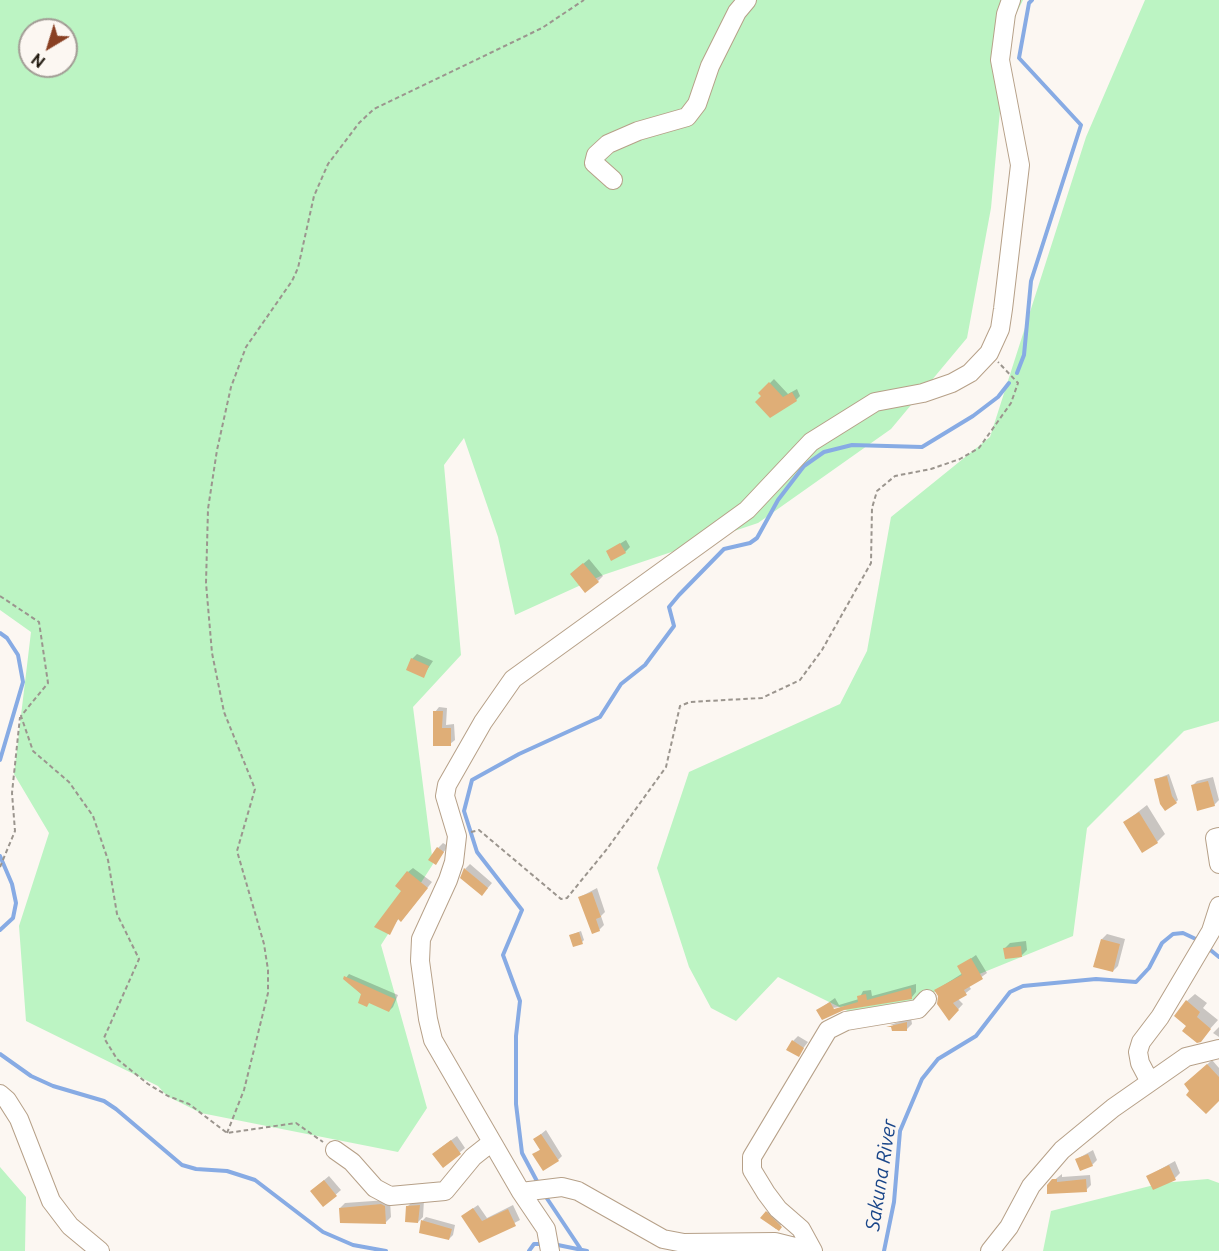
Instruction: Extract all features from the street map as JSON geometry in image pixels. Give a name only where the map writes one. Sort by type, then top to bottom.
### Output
[{"type":"street","points":[[613,180],[594,163],[596,154],[608,144],[638,130],[687,117],[697,104],[710,66],[732,21],[747,0]]},
{"type":"street","points":[[551,1250],[533,1191],[492,1142],[434,1040],[423,992],[421,939],[454,862],[457,836],[446,795],[447,785],[483,722],[513,678],[747,510],[811,442],[875,402],[923,393],[952,383],[970,373],[989,353],[1000,330],[1020,165],[1002,84],[1000,60],[1006,14],[1011,0]]},
{"type":"street","points":[[1219,837],[1215,838],[1219,864]]},
{"type":"street","points":[[1150,1082],[1140,1063],[1138,1052],[1141,1042],[1160,1017],[1211,932],[1219,906]]},
{"type":"street","points":[[812,1251],[801,1229],[778,1209],[766,1193],[752,1170],[752,1157],[828,1030],[846,1021],[918,1009],[927,999]]},
{"type":"street","points":[[990,1251],[1008,1227],[1031,1186],[1062,1149],[1091,1125],[1186,1058],[1219,1049]]},
{"type":"street","points":[[0,1094],[7,1100],[19,1119],[51,1201],[70,1226],[99,1251]]},
{"type":"street","points":[[335,1150],[352,1162],[375,1188],[390,1196],[446,1191],[473,1156],[492,1142]]},
{"type":"street","points":[[533,1191],[561,1187],[578,1191],[663,1239],[684,1243],[775,1242],[812,1251]]},
{"type":"path","points":[[227,1133],[244,1090],[268,993],[264,944],[237,852],[255,789],[224,712],[212,653],[206,583],[208,509],[217,450],[231,387],[246,347],[292,281],[314,196],[328,164],[359,123],[374,109],[542,28],[584,0]]},
{"type":"path","points":[[457,836],[479,830],[561,899],[567,898],[607,849],[666,767],[680,706],[690,702],[762,698],[800,680],[822,650],[871,563],[872,508],[877,491],[895,476],[931,469],[960,459],[979,448],[1011,403],[1018,383],[989,353]]},
{"type":"path","points":[[0,596],[39,622],[48,683],[21,716],[12,793],[15,831],[0,867]]},
{"type":"path","points":[[21,716],[33,751],[69,783],[93,816],[108,860],[117,914],[139,959],[104,1038],[117,1059],[148,1084],[168,1096],[189,1104],[227,1133],[296,1123],[335,1150]]},
{"type":"green space","points":[[0,0],[1023,0],[1016,14],[1003,78],[991,208],[967,338],[891,429],[758,523],[603,575],[515,615],[498,537],[464,438],[444,465],[461,655],[413,707],[433,864],[381,945],[427,1108],[398,1152],[201,1113],[167,1096],[158,1086],[26,1021],[19,926],[49,833],[14,774],[31,632],[0,610]]},
{"type":"green space","points":[[1145,0],[1219,0],[1219,721],[1184,731],[1087,828],[1073,936],[866,1020],[778,977],[736,1021],[711,1008],[689,967],[657,868],[689,772],[840,704],[867,651],[891,517],[990,437],[1086,137]]},
{"type":"green space","points":[[0,1167],[26,1197],[25,1251],[0,1251]]},
{"type":"green space","points":[[1208,1179],[1219,1183],[1219,1251],[1043,1251],[1051,1211],[1162,1183]]},
{"type":"building","points":[[769,382],[783,397],[792,392],[797,401],[770,418],[755,402],[761,396],[758,393]]},
{"type":"building","points":[[620,543],[626,553],[611,561],[606,551]]},
{"type":"building","points":[[583,563],[599,582],[585,593],[570,574]]},
{"type":"building","points":[[411,658],[429,666],[424,678],[406,670]]},
{"type":"building","points":[[433,711],[443,711],[442,728],[451,728],[451,746],[433,746]]},
{"type":"building","points":[[1167,776],[1172,796],[1177,803],[1165,811],[1160,804],[1154,779]]},
{"type":"building","points":[[1208,781],[1215,806],[1197,811],[1191,785]]},
{"type":"building","points":[[1139,812],[1158,843],[1142,853],[1123,822]]},
{"type":"building","points":[[437,847],[444,852],[436,865],[428,860]]},
{"type":"building","points":[[464,868],[488,888],[482,896],[460,878]]},
{"type":"building","points":[[407,871],[428,888],[401,922],[398,919],[390,935],[374,927],[401,891],[395,886]]},
{"type":"building","points":[[592,892],[601,917],[596,919],[600,931],[592,934],[578,897]]},
{"type":"building","points":[[579,932],[583,944],[573,947],[569,935]]},
{"type":"building","points":[[1101,939],[1120,944],[1113,972],[1093,967]]},
{"type":"building","points":[[1021,946],[1022,957],[1005,959],[1003,948]]},
{"type":"building","points":[[971,958],[983,979],[964,990],[967,995],[953,1003],[959,1010],[949,1021],[937,1004],[938,996],[934,990],[962,975],[957,966]]},
{"type":"building","points":[[344,976],[395,999],[389,1012],[369,1003],[367,1007],[358,1003],[361,994],[343,979]]},
{"type":"building","points":[[911,988],[912,999],[844,1010],[822,1020],[816,1010],[830,1002],[834,1009],[858,1002],[857,996],[866,994],[867,1000]]},
{"type":"building","points":[[1186,1000],[1200,1012],[1197,1017],[1211,1029],[1201,1042],[1197,1043],[1182,1031],[1186,1026],[1174,1016]]},
{"type":"building","points":[[907,1022],[907,1031],[892,1031],[891,1027],[886,1027]]},
{"type":"building","points":[[792,1040],[804,1048],[799,1057],[786,1050]]},
{"type":"building","points":[[1207,1064],[1219,1077],[1219,1101],[1206,1114],[1186,1095],[1189,1091],[1184,1084]]},
{"type":"building","points":[[541,1134],[559,1161],[543,1171],[532,1154],[540,1150],[533,1139]]},
{"type":"building","points":[[451,1140],[461,1154],[443,1168],[432,1154]]},
{"type":"building","points":[[1088,1154],[1093,1166],[1080,1171],[1075,1159]]},
{"type":"building","points":[[1169,1165],[1176,1180],[1153,1190],[1146,1176]]},
{"type":"building","points":[[1052,1179],[1057,1179],[1057,1182],[1086,1179],[1087,1192],[1047,1194],[1047,1185]]},
{"type":"building","points":[[324,1180],[337,1196],[323,1207],[310,1191]]},
{"type":"building","points":[[381,1204],[385,1206],[386,1224],[340,1223],[339,1208]]},
{"type":"building","points":[[420,1205],[418,1223],[405,1222],[406,1206]]},
{"type":"building","points":[[473,1208],[482,1221],[508,1209],[516,1226],[479,1243],[461,1216]]},
{"type":"building","points":[[766,1211],[782,1227],[779,1231],[760,1218]]},
{"type":"building","points":[[421,1220],[452,1229],[449,1240],[419,1233]]},
{"type":"waterway","points":[[1017,373],[1024,355],[1031,281],[1081,125],[1019,58],[1029,3],[1032,0]]},
{"type":"waterway","points":[[539,1185],[522,1153],[516,1104],[516,1036],[520,1001],[503,955],[522,910],[477,852],[464,811],[472,780],[519,754],[600,717],[621,684],[645,665],[674,626],[669,607],[724,549],[750,543],[757,538],[778,500],[804,466],[824,452],[852,445],[922,447],[973,416],[998,397],[1009,383]]},
{"type":"waterway","points":[[0,633],[7,638],[18,655],[23,682],[0,760]]},
{"type":"waterway","points":[[0,856],[12,884],[16,903],[13,918],[0,930]]},
{"type":"waterway","name":"Sakuna River","points":[[884,1251],[894,1202],[900,1131],[922,1079],[938,1059],[976,1036],[1010,992],[1023,986],[1096,979],[1136,982],[1149,968],[1162,943],[1173,934],[1183,933],[1200,941]]},
{"type":"waterway","name":"Sakuna River","points":[[1208,948],[1219,957]]},
{"type":"waterway","points":[[0,1054],[31,1076],[53,1086],[104,1101],[182,1165],[196,1169],[227,1171],[255,1180],[323,1232],[353,1245],[386,1251]]},
{"type":"waterway","points":[[544,1194],[580,1248]]},
{"type":"waterway","points":[[529,1251],[534,1244],[542,1244]]},
{"type":"waterway","points":[[553,1244],[587,1251]]}]
